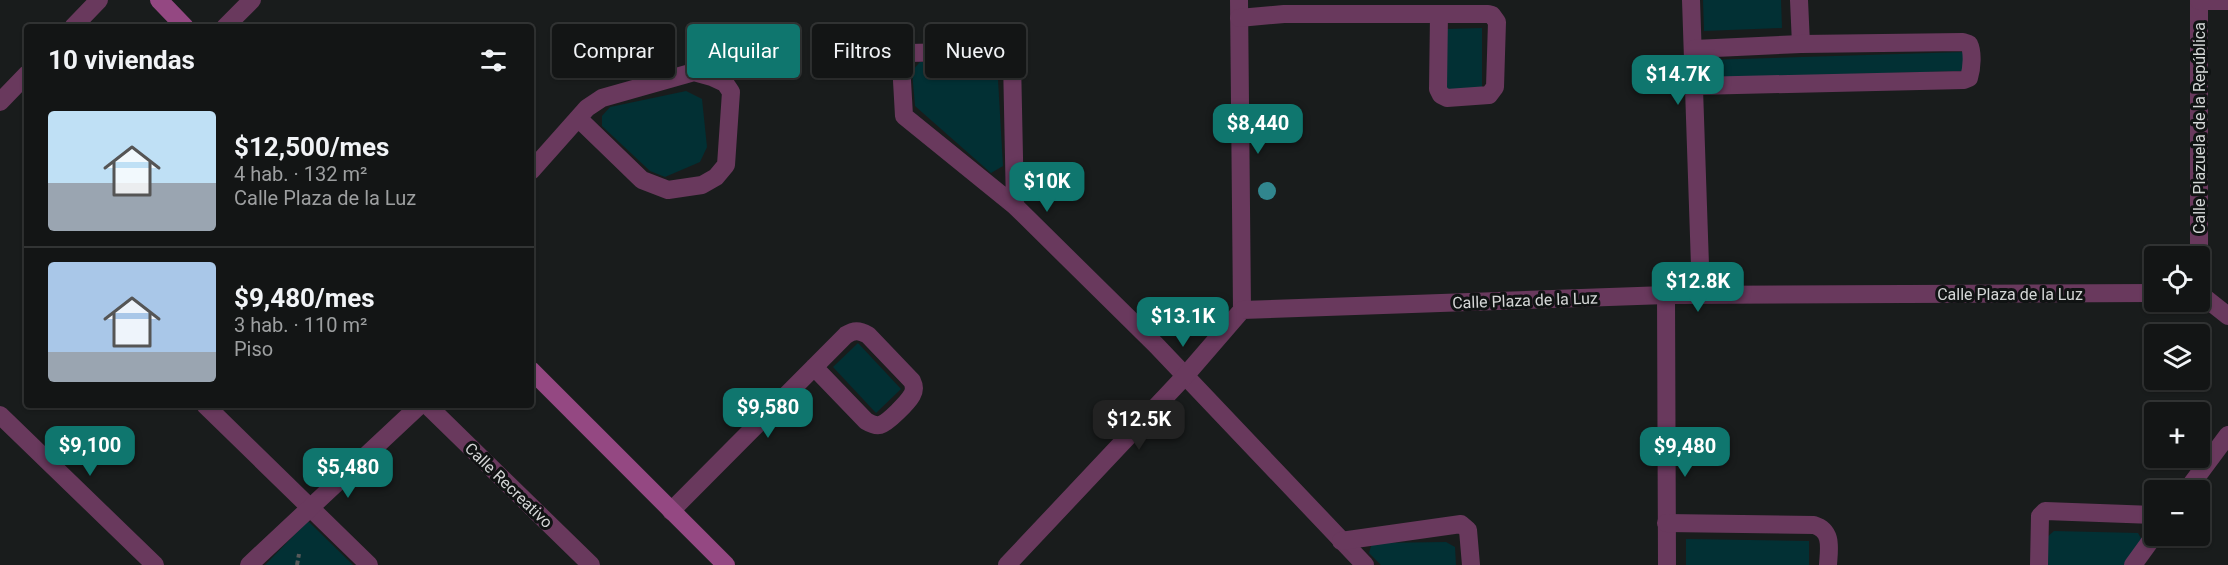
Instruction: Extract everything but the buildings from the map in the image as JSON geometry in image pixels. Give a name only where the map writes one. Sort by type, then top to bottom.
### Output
[{"type":"street","points":[[76,24],[99,0]]},
{"type":"street","points":[[159,0],[182,24]]},
{"type":"street","points":[[231,21],[252,0]]},
{"type":"street","points":[[1691,0],[1701,295]]},
{"type":"street","points":[[1799,0],[1801,44]]},
{"type":"street","points":[[2199,0],[2228,1]]},
{"type":"street","name":"Calle Plazuela de la República","points":[[2199,0],[2199,246]]},
{"type":"street","points":[[1007,565],[1185,376],[1242,310],[1239,9],[1284,14],[1438,14],[1488,14],[1496,19],[1495,87],[1489,95],[1447,98],[1441,95],[1438,88],[1438,14]]},
{"type":"street","points":[[1694,49],[1801,44],[1966,42],[1971,46],[1971,72],[1969,78],[1964,80],[1695,86]]},
{"type":"street","points":[[1015,206],[1012,60],[1001,51],[908,53],[901,63],[904,116],[1015,206],[1185,376],[1365,565]]},
{"type":"street","points":[[534,168],[587,108],[602,98],[694,72],[724,83],[731,92],[726,165],[716,177],[702,184],[668,190],[642,180],[579,119]]},
{"type":"street","points":[[0,102],[24,77]]},
{"type":"street","name":"Calle Plaza de la Luz","points":[[1242,310],[1666,295],[2144,293]]},
{"type":"street","points":[[1666,295],[1667,565]]},
{"type":"street","points":[[2210,302],[2228,316]]},
{"type":"street","points":[[671,511],[846,334],[861,331],[868,334],[912,381],[913,393],[888,422],[873,425],[866,422],[814,367]]},
{"type":"street","points":[[534,373],[720,563]]},
{"type":"street","points":[[208,408],[369,565]]},
{"type":"street","points":[[249,565],[417,408]]},
{"type":"street","name":"Calle Recreativo","points":[[430,408],[591,565]]},
{"type":"street","points":[[0,415],[155,565]]},
{"type":"street","points":[[2194,480],[2228,435]]},
{"type":"street","points":[[2039,565],[2040,516],[2045,511],[2144,515]]},
{"type":"street","points":[[1341,541],[1461,524],[1468,530],[1471,565]]},
{"type":"street","points":[[1666,524],[1814,525],[1821,527],[1829,538],[1828,565]]},
{"type":"street","points":[[2133,565],[2147,546]]},
{"type":"shaded area","points":[[1703,0],[1781,0],[1782,28],[1704,31]]},
{"type":"shaded area","points":[[1482,28],[1482,91],[1447,92],[1446,29]]},
{"type":"shaded area","points":[[1963,52],[1963,71],[1706,78],[1705,60]]},
{"type":"shaded area","points":[[920,62],[925,62],[925,78],[998,78],[1003,166],[991,173],[915,106],[913,70]]},
{"type":"shaded area","points":[[686,91],[702,99],[707,147],[700,162],[665,177],[650,171],[602,126],[602,116],[610,107]]},
{"type":"shaded area","points":[[858,343],[901,389],[876,413],[833,367]]},
{"type":"shaded area","points":[[308,521],[353,565],[265,565]]},
{"type":"shaded area","points":[[2054,531],[2138,533],[2142,540],[2124,565],[2047,565],[2046,538]]},
{"type":"shaded area","points":[[1686,539],[1809,541],[1809,565],[1686,565]]},
{"type":"shaded area","points":[[1446,542],[1455,547],[1456,565],[1381,565],[1369,553],[1372,543]]}]
